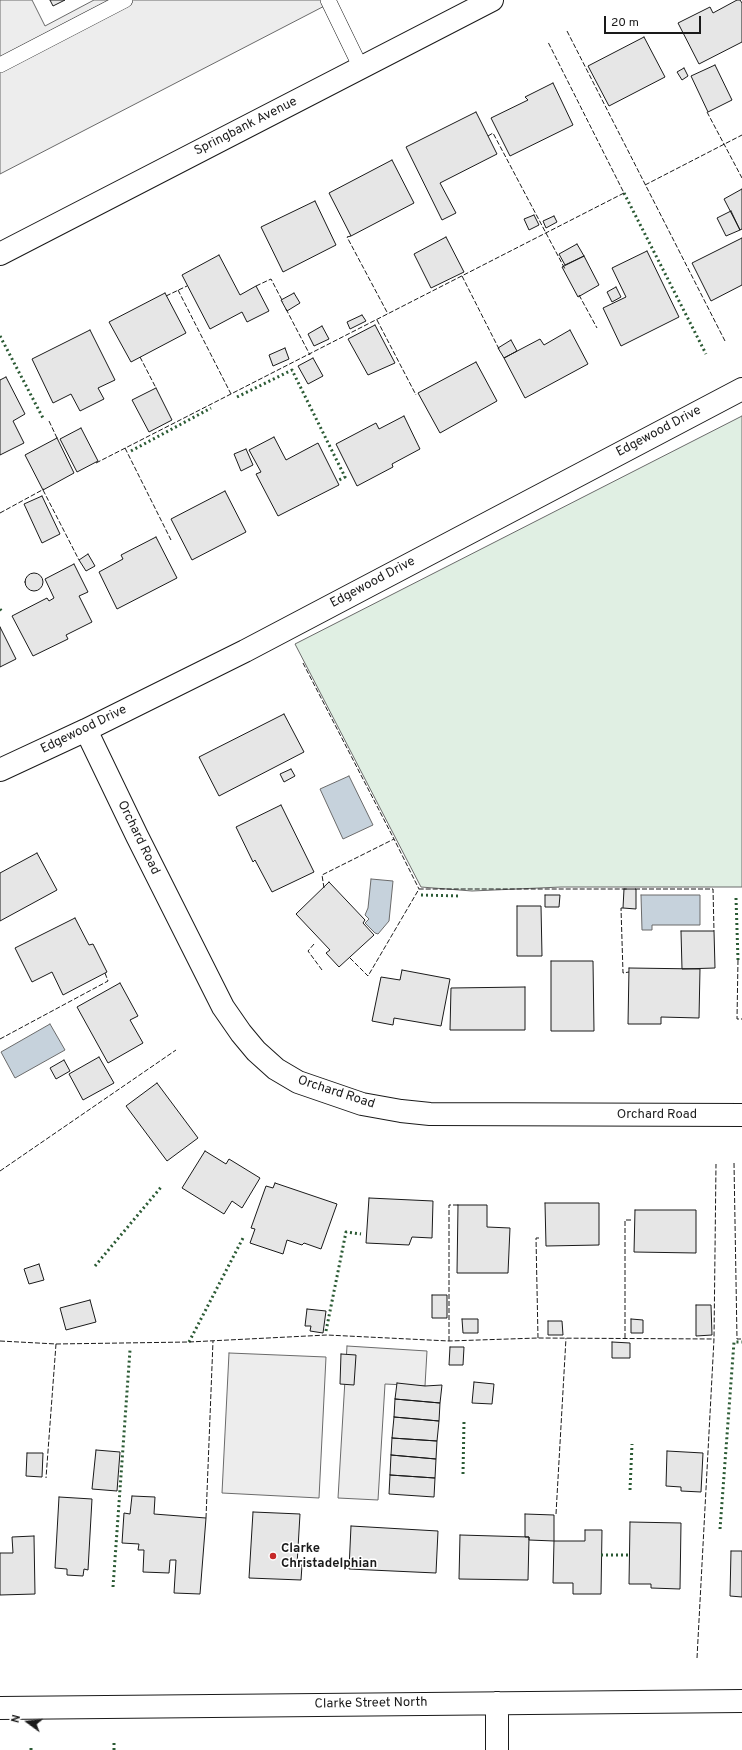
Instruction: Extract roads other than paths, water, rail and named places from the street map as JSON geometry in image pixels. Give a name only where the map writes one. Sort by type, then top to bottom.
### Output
[{"type":"street","name":"Springbank Avenue","points":[[0,254],[492,0]]},
{"type":"street","name":"Edgewood Drive","points":[[0,770],[86,730],[245,651],[742,389]]},
{"type":"street","name":"Orchard Road","points":[[86,730],[137,836],[223,1007],[256,1051],[276,1068],[298,1082],[362,1104],[401,1111],[430,1114],[742,1115]]},
{"type":"street","name":"Clarke Street North","points":[[0,1708],[742,1701]]},
{"type":"street","points":[[497,1703],[497,1750]]},
{"type":"lane","points":[[0,65],[125,0]]},
{"type":"lane","points":[[328,0],[361,68]]},
{"type":"place","name":"Clarke Christadelphian","points":[[273,1556]]}]
